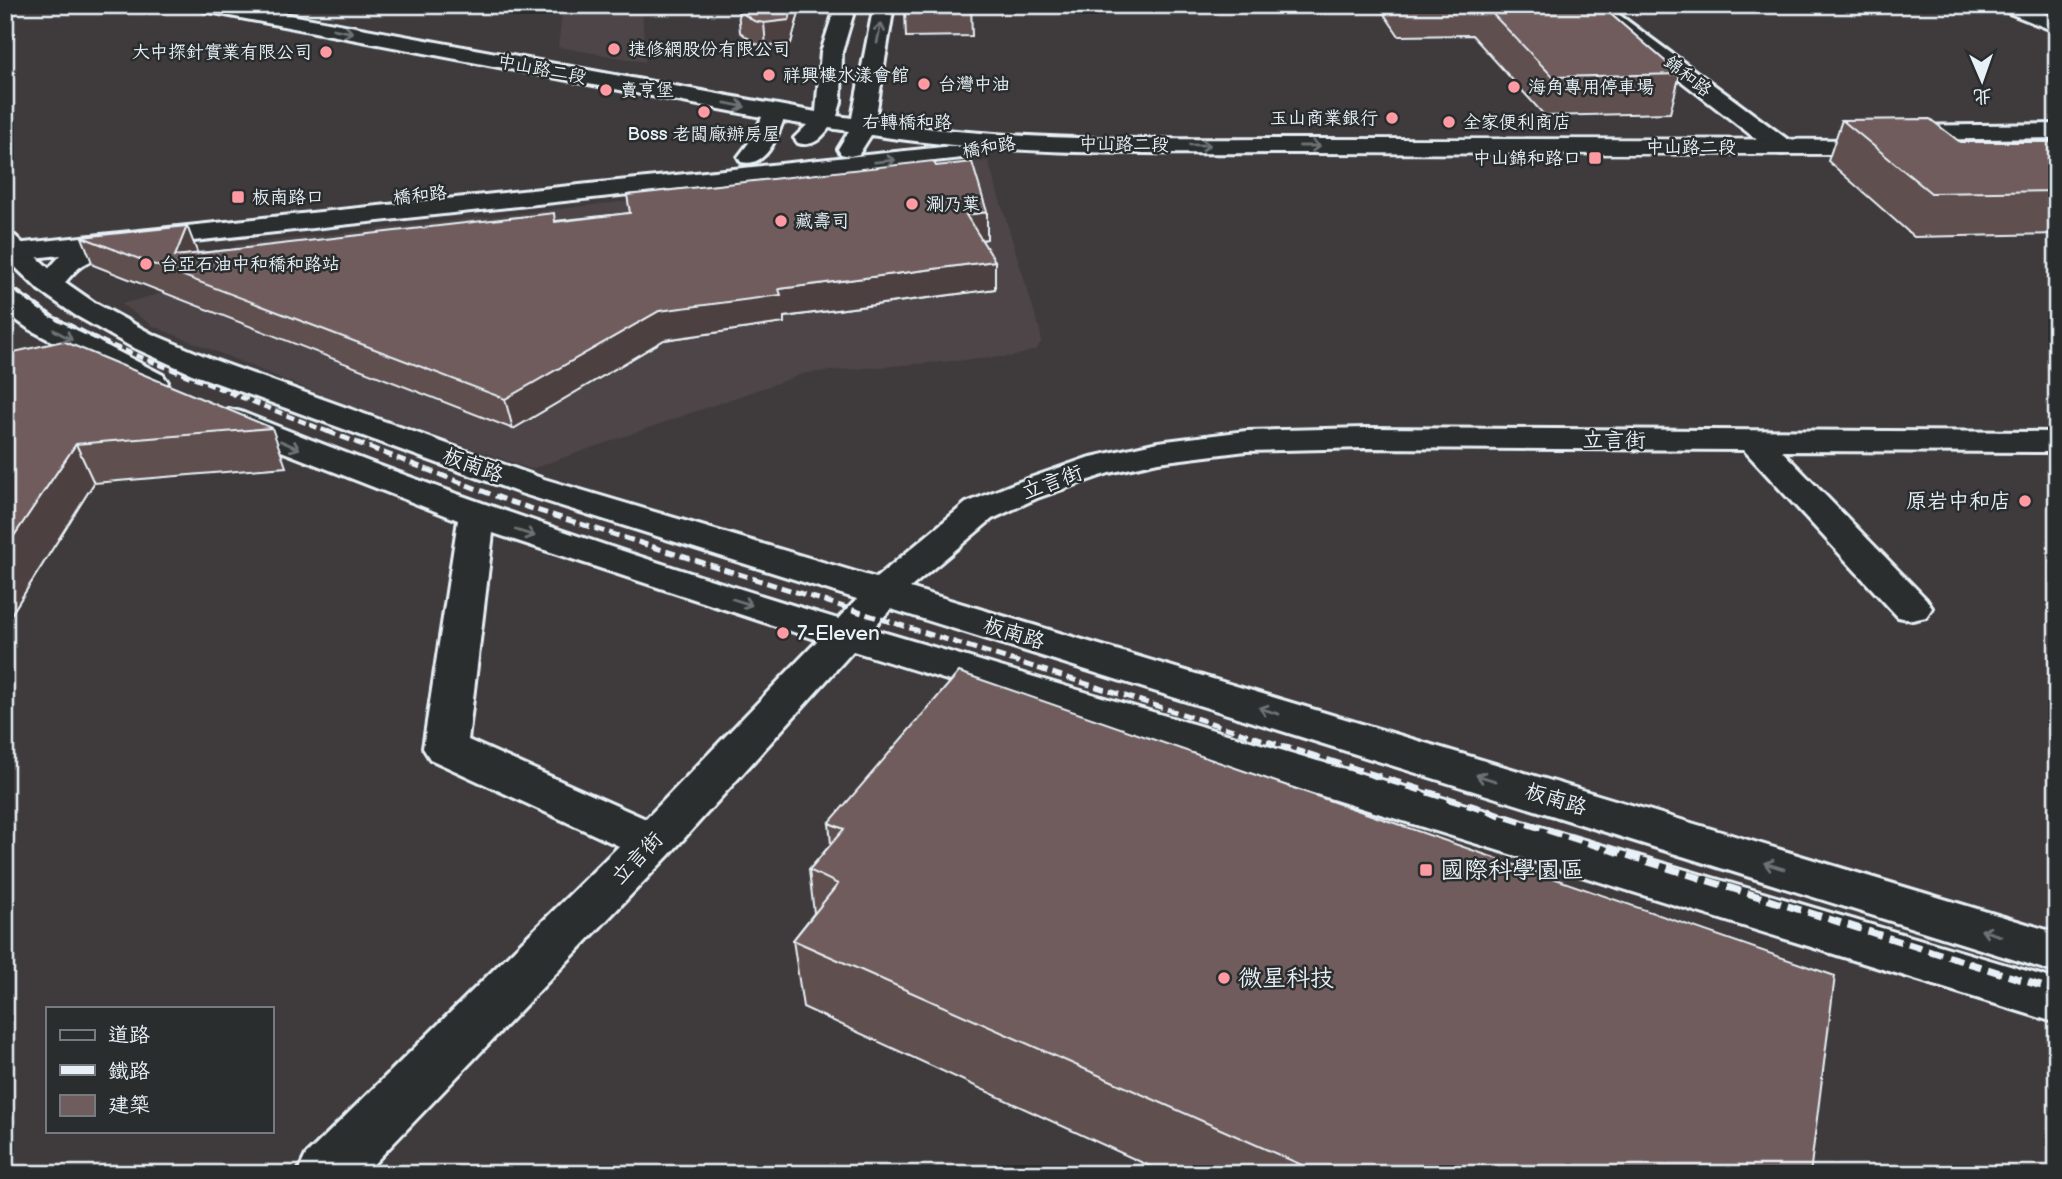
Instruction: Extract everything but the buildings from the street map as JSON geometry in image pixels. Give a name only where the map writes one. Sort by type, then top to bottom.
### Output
[{"type":"highway","points":[[2046,5],[2057,10]]},
{"type":"street","name":"中山路二段","points":[[204,5],[776,103],[830,105],[863,119],[1025,142],[1242,146],[2057,146]]},
{"type":"street","name":"中山路二段","points":[[296,5],[776,103]]},
{"type":"street","points":[[747,167],[765,138],[776,103],[806,95],[830,105],[831,56],[846,5]]},
{"type":"street","points":[[863,119],[884,5]]},
{"type":"street","name":"錦和路","points":[[1592,5],[1634,33],[1782,147]]},
{"type":"street","points":[[2006,5],[2057,26]]},
{"type":"street","name":"橋和路","points":[[747,167],[793,146],[830,105]]},
{"type":"street","name":"中山路二段","points":[[863,119],[1407,131],[1762,134],[2057,131]]},
{"type":"street","name":"橋和路","points":[[7,246],[111,242],[747,167],[809,166],[838,158],[848,151],[863,119]]},
{"type":"street","name":"橋和路","points":[[7,246],[640,173],[935,156],[1025,142]]},
{"type":"street","points":[[49,284],[59,271],[80,255],[111,242]]},
{"type":"street","name":"板南路","points":[[7,246],[49,284],[85,309],[141,340],[203,367],[532,486],[2057,953]]},
{"type":"street","points":[[5,299],[40,323],[225,417],[345,468],[477,517],[845,635],[2057,1002]]},
{"type":"street","name":"立言街","points":[[326,1174],[653,842],[918,559],[979,512],[1056,478],[1158,452],[1246,441],[1366,438],[2057,442]]},
{"type":"street","points":[[1754,441],[1912,608]]},
{"type":"street","points":[[477,517],[446,748],[653,842]]},
{"type":"shaded area","points":[[563,5],[642,5],[645,62],[558,47]]},
{"type":"shaded area","points":[[988,161],[1041,334],[1037,349],[1015,356],[806,373],[531,469],[344,404],[153,326],[121,304],[234,274],[235,245]]},
{"type":"railway","points":[[5,283],[53,317],[108,344],[331,433]]},
{"type":"railway","points":[[327,431],[511,502],[1312,755]]},
{"type":"railway","points":[[1307,754],[2057,991]]},
{"type":"place","name":"捷修網股份有限公司","points":[[614,49]]},
{"type":"place","name":"大中探針實業有限公司","points":[[326,52]]},
{"type":"place","name":"祥興樓水漾會館","points":[[769,75]]},
{"type":"place","name":"台灣中油","points":[[924,84]]},
{"type":"place","name":"海角專用停車場","points":[[1514,87]]},
{"type":"place","name":"賣亨堡","points":[[606,90]]},
{"type":"place","name":"Boss 老闆廠辦房屋","points":[[704,112]]},
{"type":"place","name":"玉山商業銀行","points":[[1392,118]]},
{"type":"place","name":"全家便利商店","points":[[1449,122]]},
{"type":"place","name":"中山錦和路口","points":[[1595,158]]},
{"type":"place","name":"板南路口","points":[[238,197]]},
{"type":"place","name":"涮乃葉","points":[[912,204]]},
{"type":"place","name":"藏壽司","points":[[781,221]]},
{"type":"place","name":"台亞石油中和穚和路站","points":[[146,264]]},
{"type":"place","name":"原岩中和店","points":[[2025,501]]},
{"type":"place","name":"7-Eleven","points":[[783,633]]},
{"type":"place","name":"國際科學園區","points":[[1426,870]]},
{"type":"place","name":"微星科技","points":[[1224,978]]}]
